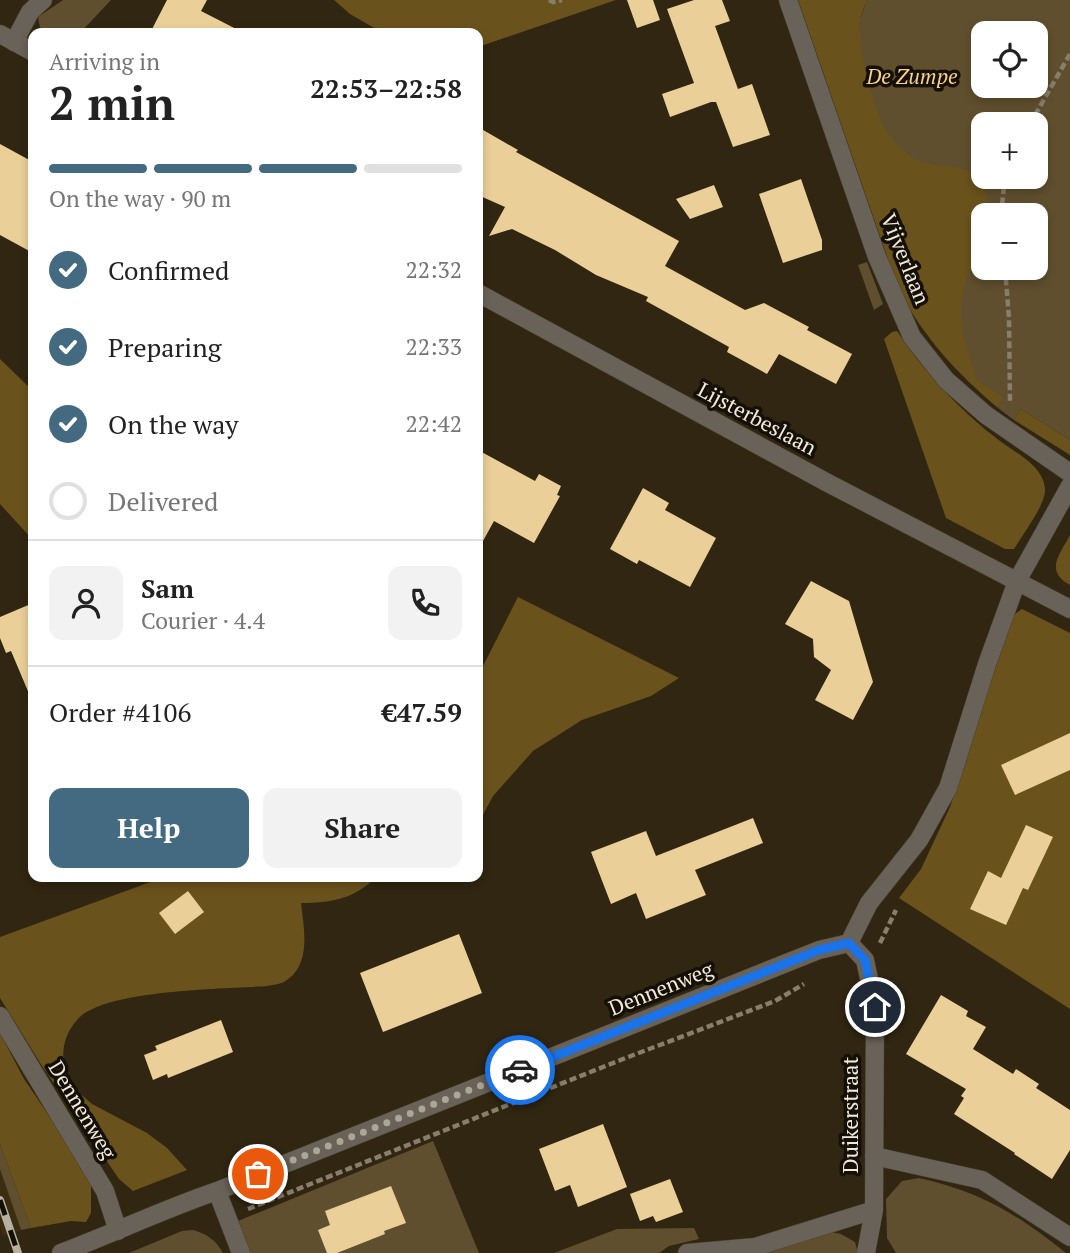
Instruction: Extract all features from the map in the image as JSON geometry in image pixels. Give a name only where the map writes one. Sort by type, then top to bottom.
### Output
[{"type":"street","points":[[28,49],[7,38],[43,0]]},
{"type":"street","name":"Vijverlaan","points":[[788,0],[877,257],[912,338],[946,380],[999,425],[1070,473]]},
{"type":"street","name":"Lijsterbeslaan","points":[[483,296],[826,482],[1070,608]]},
{"type":"street","points":[[849,943],[869,903],[919,840],[948,788],[987,664],[1017,581],[1070,486]]},
{"type":"street","name":"Duikerstraat","points":[[849,943],[865,960],[875,1007],[874,1210],[866,1253]]},
{"type":"street","name":"Dennenweg","points":[[61,1253],[174,1205],[217,1191],[819,950],[849,943]]},
{"type":"street","name":"Dennenweg","points":[[0,1016],[105,1191],[118,1231]]},
{"type":"street","points":[[874,1156],[982,1180],[1070,1237]]},
{"type":"street","points":[[217,1191],[241,1253]]},
{"type":"street","points":[[687,1253],[755,1247],[874,1210]]},
{"type":"path","points":[[549,0],[562,0]]},
{"type":"path","points":[[1037,112],[1070,54]]},
{"type":"path","points":[[999,425],[1010,402],[1006,280]]},
{"type":"shaded area","points":[[334,0],[616,0],[483,45],[483,28],[374,28],[350,14]]},
{"type":"shaded area","points":[[798,0],[867,0],[860,20],[860,43],[871,92],[885,129],[898,146],[915,159],[971,173],[971,189],[984,189],[987,203],[971,203],[971,269],[961,304],[962,332],[976,379],[1003,397],[998,408],[943,354],[920,325],[899,291]]},
{"type":"shaded area","points":[[897,331],[919,362],[957,404],[1029,462],[1041,475],[1045,492],[1043,498],[1037,513],[1014,549],[1005,549],[946,518],[884,339]]},
{"type":"shaded area","points":[[0,359],[28,386],[28,535],[0,504]]},
{"type":"shaded area","points":[[1021,409],[1070,440],[1070,455],[1014,420]]},
{"type":"shaded area","points":[[1070,535],[1070,585],[1058,574],[1056,562]]},
{"type":"shaded area","points":[[518,597],[679,678],[651,696],[582,720],[533,751],[493,796],[483,815],[483,666]]},
{"type":"shaded area","points":[[1022,609],[1070,633],[1070,1009],[899,898],[921,869],[950,807],[1012,616]]},
{"type":"shaded area","points":[[150,882],[370,882],[342,898],[301,903],[304,935],[302,957],[299,967],[284,982],[267,986],[138,996],[91,1010],[71,1027],[64,1049],[66,1081],[92,1104],[147,1133],[167,1148],[187,1170],[133,1191],[119,1179],[42,1066],[0,998],[0,937]]},
{"type":"shaded area","points":[[0,1033],[24,1079],[73,1151],[91,1184],[91,1213],[86,1222],[71,1221],[31,1228],[0,1144]]},
{"type":"shaded area","points":[[0,1169],[21,1230],[3,1236],[0,1227]]},
{"type":"green space","points":[[63,0],[111,0],[85,28],[40,28],[38,17]]},
{"type":"green space","name":"De Zumpe","points":[[867,0],[1070,0],[1070,440],[1021,409],[1014,420],[998,408],[1002,397],[967,373],[847,105],[859,21]]},
{"type":"green space","points":[[867,262],[883,304],[874,310],[858,265]]},
{"type":"green space","points":[[433,1141],[479,1253],[249,1253],[238,1221]]},
{"type":"green space","points":[[0,1144],[31,1228],[21,1230],[0,1169]]},
{"type":"green space","points":[[919,1178],[961,1190],[997,1206],[1066,1253],[896,1253],[887,1238],[886,1199],[902,1181]]},
{"type":"green space","points":[[694,1228],[699,1239],[669,1246],[659,1253],[554,1253],[617,1229]]},
{"type":"green space","points":[[193,1230],[211,1238],[223,1253],[129,1253],[182,1231]]},
{"type":"green space","points":[[831,1232],[855,1242],[858,1253],[755,1253]]},
{"type":"building","points":[[167,0],[207,0],[201,11],[234,28],[153,28]]},
{"type":"building","points":[[627,0],[653,0],[660,20],[637,28]]},
{"type":"building","points":[[694,0],[722,0],[730,21],[715,26],[738,89],[752,84],[770,135],[733,147],[716,102],[670,117],[662,94],[694,83],[667,9]]},
{"type":"building","points":[[483,130],[518,150],[516,152],[679,241],[665,266],[745,310],[764,303],[852,354],[836,384],[779,354],[767,374],[727,352],[729,347],[646,301],[648,297],[596,275],[555,250],[512,229],[489,236],[505,207],[483,197]]},
{"type":"building","points":[[0,144],[28,159],[28,250],[0,235]]},
{"type":"building","points":[[801,179],[822,240],[822,250],[783,263],[759,194]]},
{"type":"building","points":[[714,185],[723,207],[690,219],[676,199]]},
{"type":"building","points":[[483,453],[535,481],[539,474],[561,486],[557,495],[560,496],[534,543],[494,521],[483,541]]},
{"type":"building","points":[[643,488],[669,503],[665,510],[716,538],[690,587],[639,560],[637,564],[610,549]]},
{"type":"building","points":[[811,581],[849,601],[873,682],[853,720],[815,700],[831,670],[814,657],[813,639],[785,624]]},
{"type":"building","points":[[28,605],[28,691],[11,651],[6,653],[0,638],[0,617]]},
{"type":"building","points":[[1070,733],[1070,770],[1015,795],[1001,765]]},
{"type":"building","points":[[753,818],[763,843],[695,870],[706,895],[646,919],[636,893],[611,904],[591,852],[646,831],[656,856]]},
{"type":"building","points":[[1026,825],[1053,837],[1028,890],[1023,888],[1006,925],[970,909],[988,871],[1001,878]]},
{"type":"building","points":[[188,891],[204,912],[175,934],[159,913]]},
{"type":"building","points":[[459,934],[482,993],[383,1032],[360,973]]},
{"type":"building","points":[[941,995],[968,1011],[966,1016],[986,1027],[973,1049],[1013,1074],[1016,1069],[1039,1084],[1036,1088],[1070,1110],[1070,1150],[1052,1179],[954,1114],[966,1089],[906,1054]]},
{"type":"building","points":[[221,1020],[233,1052],[168,1078],[167,1074],[153,1080],[144,1055],[157,1050],[155,1046]]},
{"type":"building","points":[[603,1124],[627,1187],[578,1207],[570,1185],[555,1191],[539,1149]]},
{"type":"building","points":[[670,1179],[683,1212],[656,1222],[653,1216],[640,1221],[630,1194]]},
{"type":"building","points":[[391,1186],[406,1223],[337,1253],[327,1253],[318,1230],[330,1225],[325,1211]]},
{"type":"railway","points":[[0,1200],[18,1253]]},
{"type":"way so far","points":[[258,1174],[520,1070]]},
{"type":"route","points":[[520,1070],[819,950],[849,943],[865,960],[875,1007]]}]
